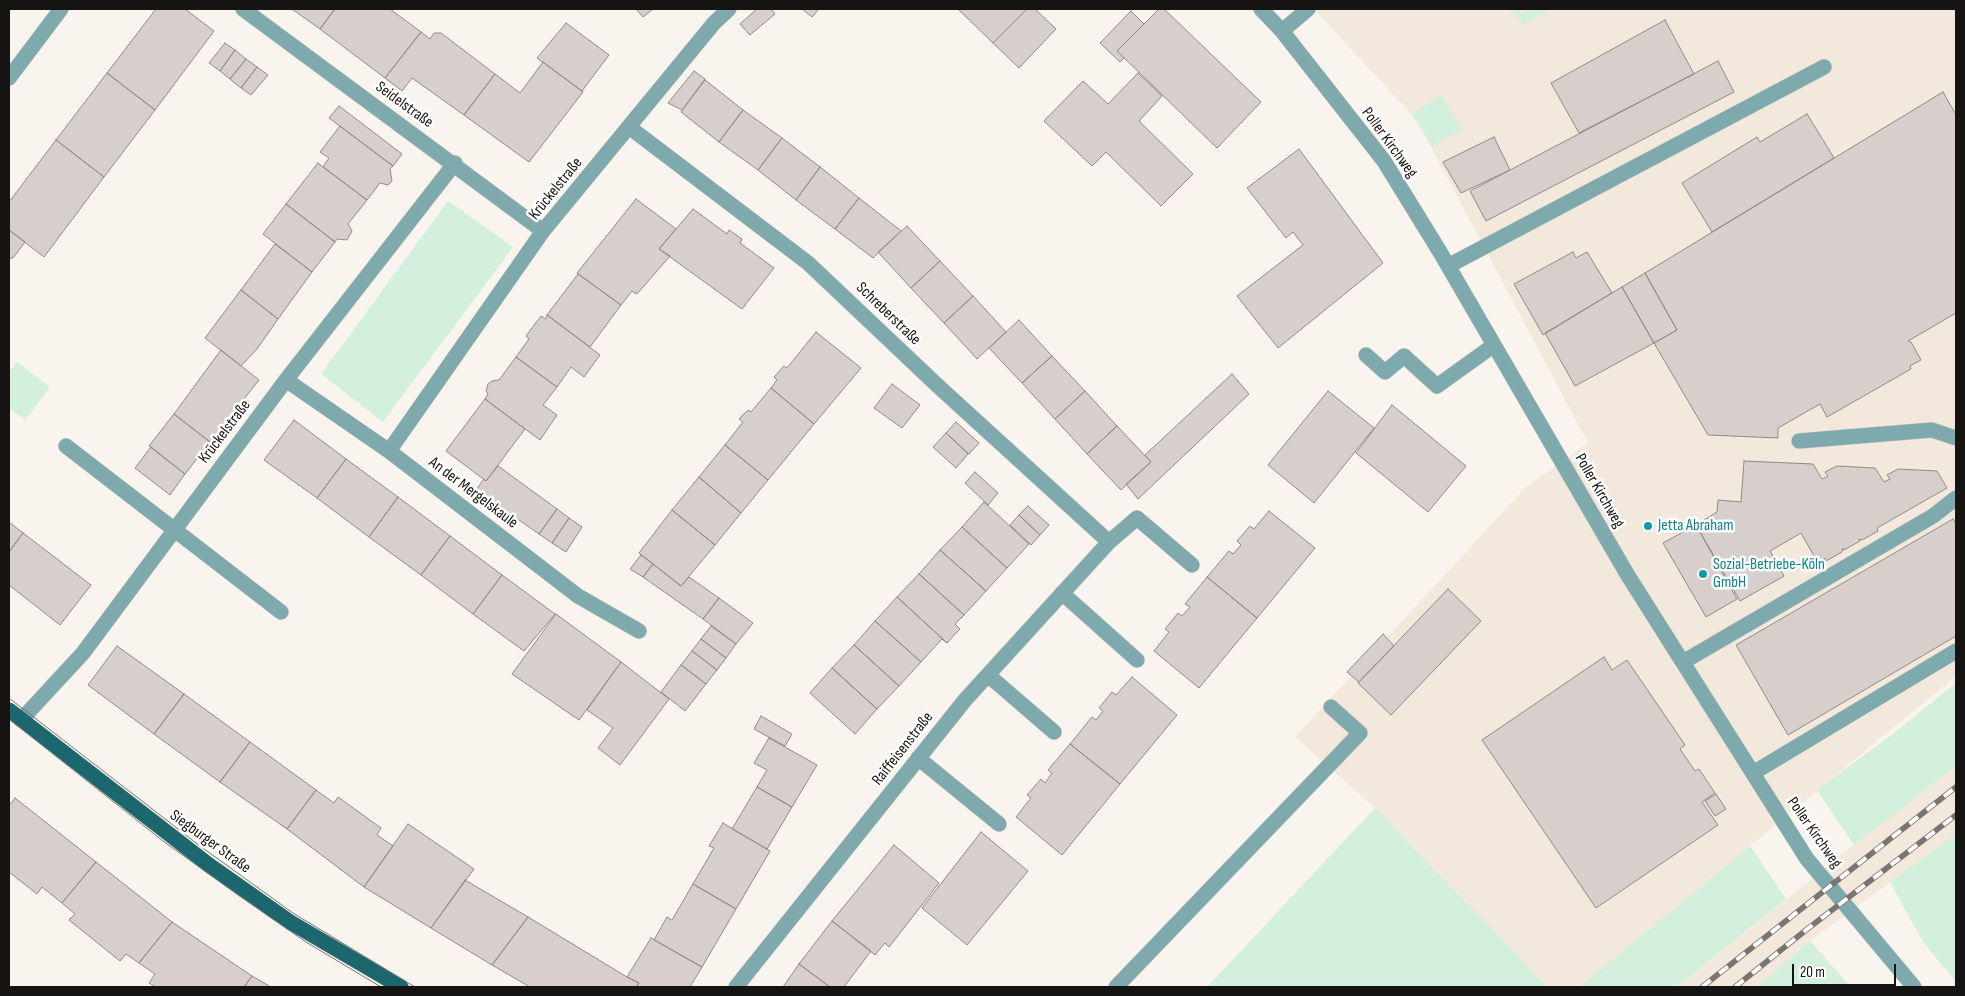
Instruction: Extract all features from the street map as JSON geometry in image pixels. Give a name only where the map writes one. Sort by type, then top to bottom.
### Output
[{"type":"main road","name":"Siegburger Straße","points":[[9,710],[233,882],[290,922],[401,987]]},
{"type":"street","points":[[9,78],[61,9]]},
{"type":"street","name":"Seidelstraße","points":[[243,9],[455,163],[543,231]]},
{"type":"street","name":"Krückelstraße","points":[[389,451],[543,231],[714,23],[729,9]]},
{"type":"street","name":"Poller Kirchweg","points":[[1261,9],[1282,31],[1384,161],[1448,266],[1627,574],[1807,859],[1914,987]]},
{"type":"street","points":[[1282,31],[1308,9]]},
{"type":"street","points":[[1448,266],[1824,67]]},
{"type":"street","name":"Schreberstraße","points":[[629,127],[808,262],[938,386],[1109,542]]},
{"type":"street","name":"Krückelstraße","points":[[21,720],[82,653],[286,380],[455,163]]},
{"type":"street","points":[[1366,355],[1385,372],[1404,356],[1437,386],[1494,345]]},
{"type":"street","name":"An der Mergelskaule","points":[[286,380],[389,451],[578,596],[639,631]]},
{"type":"street","points":[[1799,441],[1932,430],[1956,438]]},
{"type":"street","points":[[66,446],[281,612]]},
{"type":"street","points":[[1683,662],[1933,516],[1956,498]]},
{"type":"street","name":"Raiffeisenstraße","points":[[736,987],[964,700],[1109,542],[1137,518],[1192,565]]},
{"type":"street","points":[[1062,593],[1137,660]]},
{"type":"street","points":[[1753,773],[1956,651]]},
{"type":"street","points":[[988,675],[1054,732]]},
{"type":"street","points":[[1116,987],[1360,733],[1331,706]]},
{"type":"street","points":[[918,758],[999,824]]},
{"type":"shaded area","points":[[1314,9],[1953,9],[1956,12],[1956,676],[1579,987],[1548,987],[1375,808],[1295,737],[1526,487],[1588,443],[1422,130],[1412,115]]},
{"type":"shaded area","points":[[1956,766],[1956,834],[1810,941],[1756,987],[1678,987],[1872,830]]},
{"type":"green space","points":[[1509,9],[1517,9],[1522,14],[1528,9],[1551,9],[1523,25]]},
{"type":"green space","points":[[1441,95],[1462,130],[1432,146],[1412,115]]},
{"type":"green space","points":[[448,201],[513,247],[383,422],[321,374]]},
{"type":"green space","points":[[17,362],[50,387],[25,420],[9,408],[9,372]]},
{"type":"green space","points":[[1956,683],[1956,766],[1854,845],[1817,790],[1898,730]]},
{"type":"green space","points":[[1375,808],[1548,987],[1207,987]]},
{"type":"green space","points":[[1956,834],[1956,982],[1923,942],[1890,882]]},
{"type":"green space","points":[[1750,846],[1786,899],[1677,987],[1579,987]]},
{"type":"green space","points":[[1810,941],[1851,987],[1756,987]]},
{"type":"building","points":[[156,9],[185,9],[214,31],[155,110],[107,73]]},
{"type":"building","points":[[292,9],[335,9],[320,29]]},
{"type":"building","points":[[335,9],[390,9],[421,32],[385,78],[320,29]]},
{"type":"building","points":[[636,9],[653,9],[643,17]]},
{"type":"building","points":[[757,9],[771,9],[775,14],[750,35],[740,24]]},
{"type":"building","points":[[802,9],[819,9],[812,17]]},
{"type":"building","points":[[958,9],[1027,9],[993,43]]},
{"type":"building","points":[[1027,9],[1035,9],[1056,29],[1019,68],[993,43]]},
{"type":"building","points":[[1159,9],[1164,9],[1261,102],[1217,148],[1117,51]]},
{"type":"building","points":[[1131,11],[1144,24],[1117,51],[1124,58],[1120,62],[1100,43]]},
{"type":"building","points":[[1665,20],[1694,74],[1579,133],[1551,83]]},
{"type":"building","points":[[566,23],[609,55],[582,91],[537,58]]},
{"type":"building","points":[[421,32],[430,39],[434,33],[441,33],[495,74],[464,115],[412,78],[402,91],[385,78]]},
{"type":"building","points":[[225,43],[235,50],[220,71],[209,63]]},
{"type":"building","points":[[235,50],[246,59],[230,79],[220,71]]},
{"type":"building","points":[[246,59],[257,67],[241,88],[230,79]]},
{"type":"building","points":[[1718,61],[1734,92],[1486,221],[1470,191]]},
{"type":"building","points":[[543,62],[583,92],[529,162],[464,115],[495,74],[520,93]]},
{"type":"building","points":[[257,67],[268,75],[251,95],[241,88]]},
{"type":"building","points":[[694,71],[705,79],[682,110],[668,103]]},
{"type":"building","points":[[107,73],[155,110],[104,177],[56,140]]},
{"type":"building","points":[[1138,73],[1162,96],[1139,121],[1193,174],[1161,206],[1106,152],[1092,166],[1044,121],[1083,81],[1108,104]]},
{"type":"building","points":[[705,80],[743,110],[719,142],[681,112]]},
{"type":"building","points":[[1943,92],[1956,112],[1956,313],[1908,341],[1911,342],[1921,360],[1910,366],[1911,369],[1827,417],[1820,404],[1778,428],[1778,438],[1708,435],[1654,343],[1677,330],[1645,273]]},
{"type":"building","points":[[339,106],[402,154],[393,166],[329,118]]},
{"type":"building","points":[[743,110],[782,138],[758,170],[719,142]]},
{"type":"building","points":[[1807,114],[1834,158],[1712,232],[1682,183],[1757,137],[1760,142]]},
{"type":"building","points":[[340,126],[393,166],[390,169],[392,181],[388,185],[380,183],[367,200],[323,167],[329,158],[320,152]]},
{"type":"building","points":[[1494,137],[1510,170],[1461,193],[1443,162]]},
{"type":"building","points":[[782,138],[820,167],[796,200],[758,170]]},
{"type":"building","points":[[56,140],[104,177],[44,257],[9,230],[9,202]]},
{"type":"building","points":[[1299,149],[1383,263],[1278,348],[1237,296],[1303,245],[1293,232],[1286,238],[1247,188]]},
{"type":"building","points":[[318,163],[367,200],[348,224],[352,231],[347,240],[337,239],[335,242],[286,204]]},
{"type":"building","points":[[820,167],[859,198],[835,229],[796,200]]},
{"type":"building","points":[[859,198],[901,231],[873,258],[835,229]]},
{"type":"building","points":[[636,199],[676,229],[659,249],[670,256],[637,294],[632,291],[621,305],[577,273]]},
{"type":"building","points":[[286,204],[335,242],[312,272],[263,234]]},
{"type":"building","points":[[693,209],[727,234],[729,230],[742,239],[740,243],[774,268],[742,309],[659,249]]},
{"type":"building","points":[[907,226],[940,261],[911,288],[878,252]]},
{"type":"building","points":[[9,230],[25,242],[13,258],[9,258]]},
{"type":"building","points":[[275,244],[312,272],[278,319],[241,290]]},
{"type":"building","points":[[1573,252],[1576,258],[1587,252],[1612,293],[1543,335],[1514,284]]},
{"type":"building","points":[[940,261],[973,296],[944,323],[911,288]]},
{"type":"building","points":[[1645,273],[1677,330],[1654,343],[1622,287]]},
{"type":"building","points":[[578,274],[621,305],[590,347],[547,315]]},
{"type":"building","points":[[1622,287],[1654,343],[1575,386],[1545,333]]},
{"type":"building","points":[[241,290],[278,319],[257,349],[241,366],[205,338]]},
{"type":"building","points":[[973,296],[1006,332],[977,359],[944,323]]},
{"type":"building","points":[[547,315],[600,355],[584,377],[571,367],[557,387],[516,357],[529,339],[526,336],[541,316],[545,319]]},
{"type":"building","points":[[1019,320],[1052,356],[1022,383],[989,348]]},
{"type":"building","points":[[816,332],[861,368],[814,424],[771,388],[777,380],[774,377],[784,366],[787,368]]},
{"type":"building","points":[[221,350],[259,380],[210,442],[174,414]]},
{"type":"building","points":[[1052,356],[1085,391],[1055,419],[1022,383]]},
{"type":"building","points":[[516,357],[557,387],[543,405],[557,415],[540,440],[485,399],[488,394],[486,391],[488,384],[499,380]]},
{"type":"building","points":[[1232,374],[1249,394],[1138,499],[1126,484],[1151,462],[1145,455]]},
{"type":"building","points":[[892,384],[920,405],[902,428],[874,408]]},
{"type":"building","points":[[771,388],[814,424],[768,480],[725,445],[743,422],[739,419],[748,410],[751,412]]},
{"type":"building","points":[[1085,391],[1117,426],[1087,454],[1055,419]]},
{"type":"building","points":[[1328,391],[1374,428],[1314,503],[1268,465]]},
{"type":"building","points":[[485,399],[525,429],[486,481],[446,451]]},
{"type":"building","points":[[1392,405],[1466,466],[1428,512],[1356,453]]},
{"type":"building","points":[[174,414],[210,442],[185,474],[149,446]]},
{"type":"building","points":[[294,420],[346,459],[317,498],[264,460]]},
{"type":"building","points":[[956,422],[979,443],[969,454],[946,433]]},
{"type":"building","points":[[1117,426],[1151,462],[1121,490],[1087,454]]},
{"type":"building","points":[[946,433],[968,454],[956,468],[933,447]]},
{"type":"building","points":[[725,445],[768,480],[741,513],[699,477]]},
{"type":"building","points":[[151,447],[185,474],[170,495],[135,468]]},
{"type":"building","points":[[346,459],[398,497],[369,537],[317,498]]},
{"type":"building","points":[[1744,461],[1813,464],[1822,479],[1828,476],[1825,472],[1837,466],[1875,468],[1884,482],[1890,479],[1887,475],[1898,469],[1937,471],[1947,488],[1877,528],[1878,531],[1862,540],[1859,539],[1860,541],[1844,550],[1843,548],[1842,552],[1826,561],[1825,558],[1818,563],[1801,533],[1770,551],[1784,576],[1740,601],[1696,525],[1717,512],[1718,500],[1741,502]]},
{"type":"building","points":[[498,466],[557,509],[539,534],[476,490],[484,479],[486,481]]},
{"type":"building","points":[[975,472],[998,493],[988,505],[965,483]]},
{"type":"building","points":[[699,477],[741,513],[715,545],[672,510]]},
{"type":"building","points":[[398,497],[450,536],[421,575],[369,537]]},
{"type":"building","points":[[984,502],[1029,544],[1007,568],[962,527]]},
{"type":"building","points":[[1028,506],[1049,525],[1040,535],[1019,515]]},
{"type":"building","points":[[557,509],[569,518],[552,543],[539,534]]},
{"type":"building","points":[[672,510],[715,545],[681,586],[639,553]]},
{"type":"building","points":[[1269,511],[1315,548],[1257,618],[1207,577],[1229,551],[1233,554],[1241,545],[1237,541],[1250,526],[1254,529]]},
{"type":"building","points":[[1019,515],[1040,535],[1031,545],[1010,525]]},
{"type":"building","points":[[569,518],[582,527],[566,552],[552,543]]},
{"type":"building","points":[[1953,519],[1956,524],[1956,636],[1788,735],[1736,645]]},
{"type":"building","points":[[9,522],[23,533],[9,552]]},
{"type":"building","name":"Sozial-Betriebe-Köln GmbH","points":[[1696,525],[1737,599],[1706,617],[1663,543]]},
{"type":"building","points":[[962,527],[1007,568],[986,591],[940,550]]},
{"type":"building","points":[[23,533],[91,585],[60,625],[9,585],[9,552]]},
{"type":"building","points":[[450,536],[502,575],[473,614],[421,575]]},
{"type":"building","points":[[940,550],[986,591],[964,615],[919,574]]},
{"type":"building","points":[[641,555],[653,564],[643,577],[630,569]]},
{"type":"building","points":[[653,564],[681,586],[689,577],[719,598],[703,619],[643,577]]},
{"type":"building","points":[[919,574],[964,615],[955,624],[960,629],[947,643],[897,597]]},
{"type":"building","points":[[502,575],[555,614],[524,651],[473,614]]},
{"type":"building","points":[[1207,577],[1257,618],[1199,688],[1154,651],[1169,632],[1165,629],[1178,613],[1182,616],[1190,607],[1185,604]]},
{"type":"building","points":[[1448,589],[1481,621],[1391,715],[1358,683]]},
{"type":"building","points":[[897,597],[947,643],[942,639],[921,662],[875,621]]},
{"type":"building","points":[[719,598],[753,623],[736,644],[703,619]]},
{"type":"building","points":[[556,614],[621,662],[579,720],[512,674]]},
{"type":"building","points":[[875,621],[921,662],[899,686],[854,645]]},
{"type":"building","points":[[711,626],[736,644],[726,658],[701,639]]},
{"type":"building","points":[[1383,634],[1394,646],[1359,682],[1347,672]]},
{"type":"building","points":[[701,639],[726,658],[717,670],[692,651]]},
{"type":"building","points":[[854,645],[899,686],[877,709],[832,668]]},
{"type":"building","points":[[117,646],[184,694],[154,734],[88,685]]},
{"type":"building","points":[[692,651],[717,670],[706,684],[681,665]]},
{"type":"building","points":[[1604,657],[1612,670],[1627,660],[1685,745],[1680,749],[1695,771],[1699,769],[1715,793],[1702,802],[1718,825],[1596,908],[1482,740]]},
{"type":"building","points":[[621,662],[669,699],[620,765],[598,748],[613,728],[587,710]]},
{"type":"building","points":[[681,665],[706,684],[685,711],[661,692]]},
{"type":"building","points":[[832,668],[877,709],[855,734],[810,693]]},
{"type":"building","points":[[1132,677],[1177,715],[1120,784],[1070,744],[1092,717],[1096,720],[1103,711],[1099,708],[1112,692],[1116,695]]},
{"type":"building","points":[[184,694],[250,742],[220,782],[154,734]]},
{"type":"building","points":[[761,716],[792,734],[785,746],[754,729]]},
{"type":"building","points":[[769,738],[817,765],[792,807],[757,787],[767,770],[754,763]]},
{"type":"building","points":[[250,742],[316,790],[287,829],[220,782]]},
{"type":"building","points":[[1070,744],[1120,784],[1062,855],[1016,817],[1031,798],[1027,795],[1041,779],[1045,783],[1052,773],[1048,770]]},
{"type":"building","points":[[757,787],[792,807],[767,849],[732,829]]},
{"type":"building","points":[[316,790],[334,803],[338,797],[381,828],[377,835],[393,846],[364,887],[287,829]]},
{"type":"building","points":[[1716,794],[1726,809],[1715,816],[1705,801]]},
{"type":"building","points":[[15,798],[96,862],[62,903],[42,887],[37,894],[9,872],[9,806]]},
{"type":"building","points":[[723,823],[770,851],[736,909],[693,884],[714,848],[709,846]]},
{"type":"building","points":[[408,824],[474,869],[431,928],[364,887]]},
{"type":"building","points":[[981,832],[1028,871],[967,945],[922,908]]},
{"type":"building","points":[[894,845],[939,883],[889,947],[885,943],[875,955],[832,921]]},
{"type":"building","points":[[96,862],[172,922],[139,963],[126,954],[120,961],[69,920],[75,914],[62,903]]},
{"type":"building","points":[[465,880],[528,917],[492,965],[431,928]]},
{"type":"building","points":[[693,884],[736,909],[702,967],[654,940],[667,917],[672,920]]},
{"type":"building","points":[[528,917],[639,983],[636,987],[530,987],[492,965]]},
{"type":"building","points":[[832,921],[871,951],[844,987],[830,987],[799,964]]},
{"type":"building","points":[[172,922],[252,976],[244,987],[156,987],[149,983],[155,974],[139,963]]},
{"type":"building","points":[[651,938],[702,967],[690,987],[636,987],[639,983],[627,977]]},
{"type":"building","points":[[799,964],[830,987],[783,987]]},
{"type":"building","points":[[252,976],[271,987],[244,987]]},
{"type":"tram line","points":[[9,698],[200,846],[293,913],[415,987]]},
{"type":"tram line","points":[[9,719],[163,841],[306,942],[381,987]]},
{"type":"railway","points":[[1702,987],[1956,787]]},
{"type":"railway","points":[[1735,987],[1956,815]]},
{"type":"place","name":"Jetta Abraham","points":[[1648,526]]},
{"type":"place","name":"Sozial-Betriebe-Köln GmbH","points":[[1703,574]]}]
